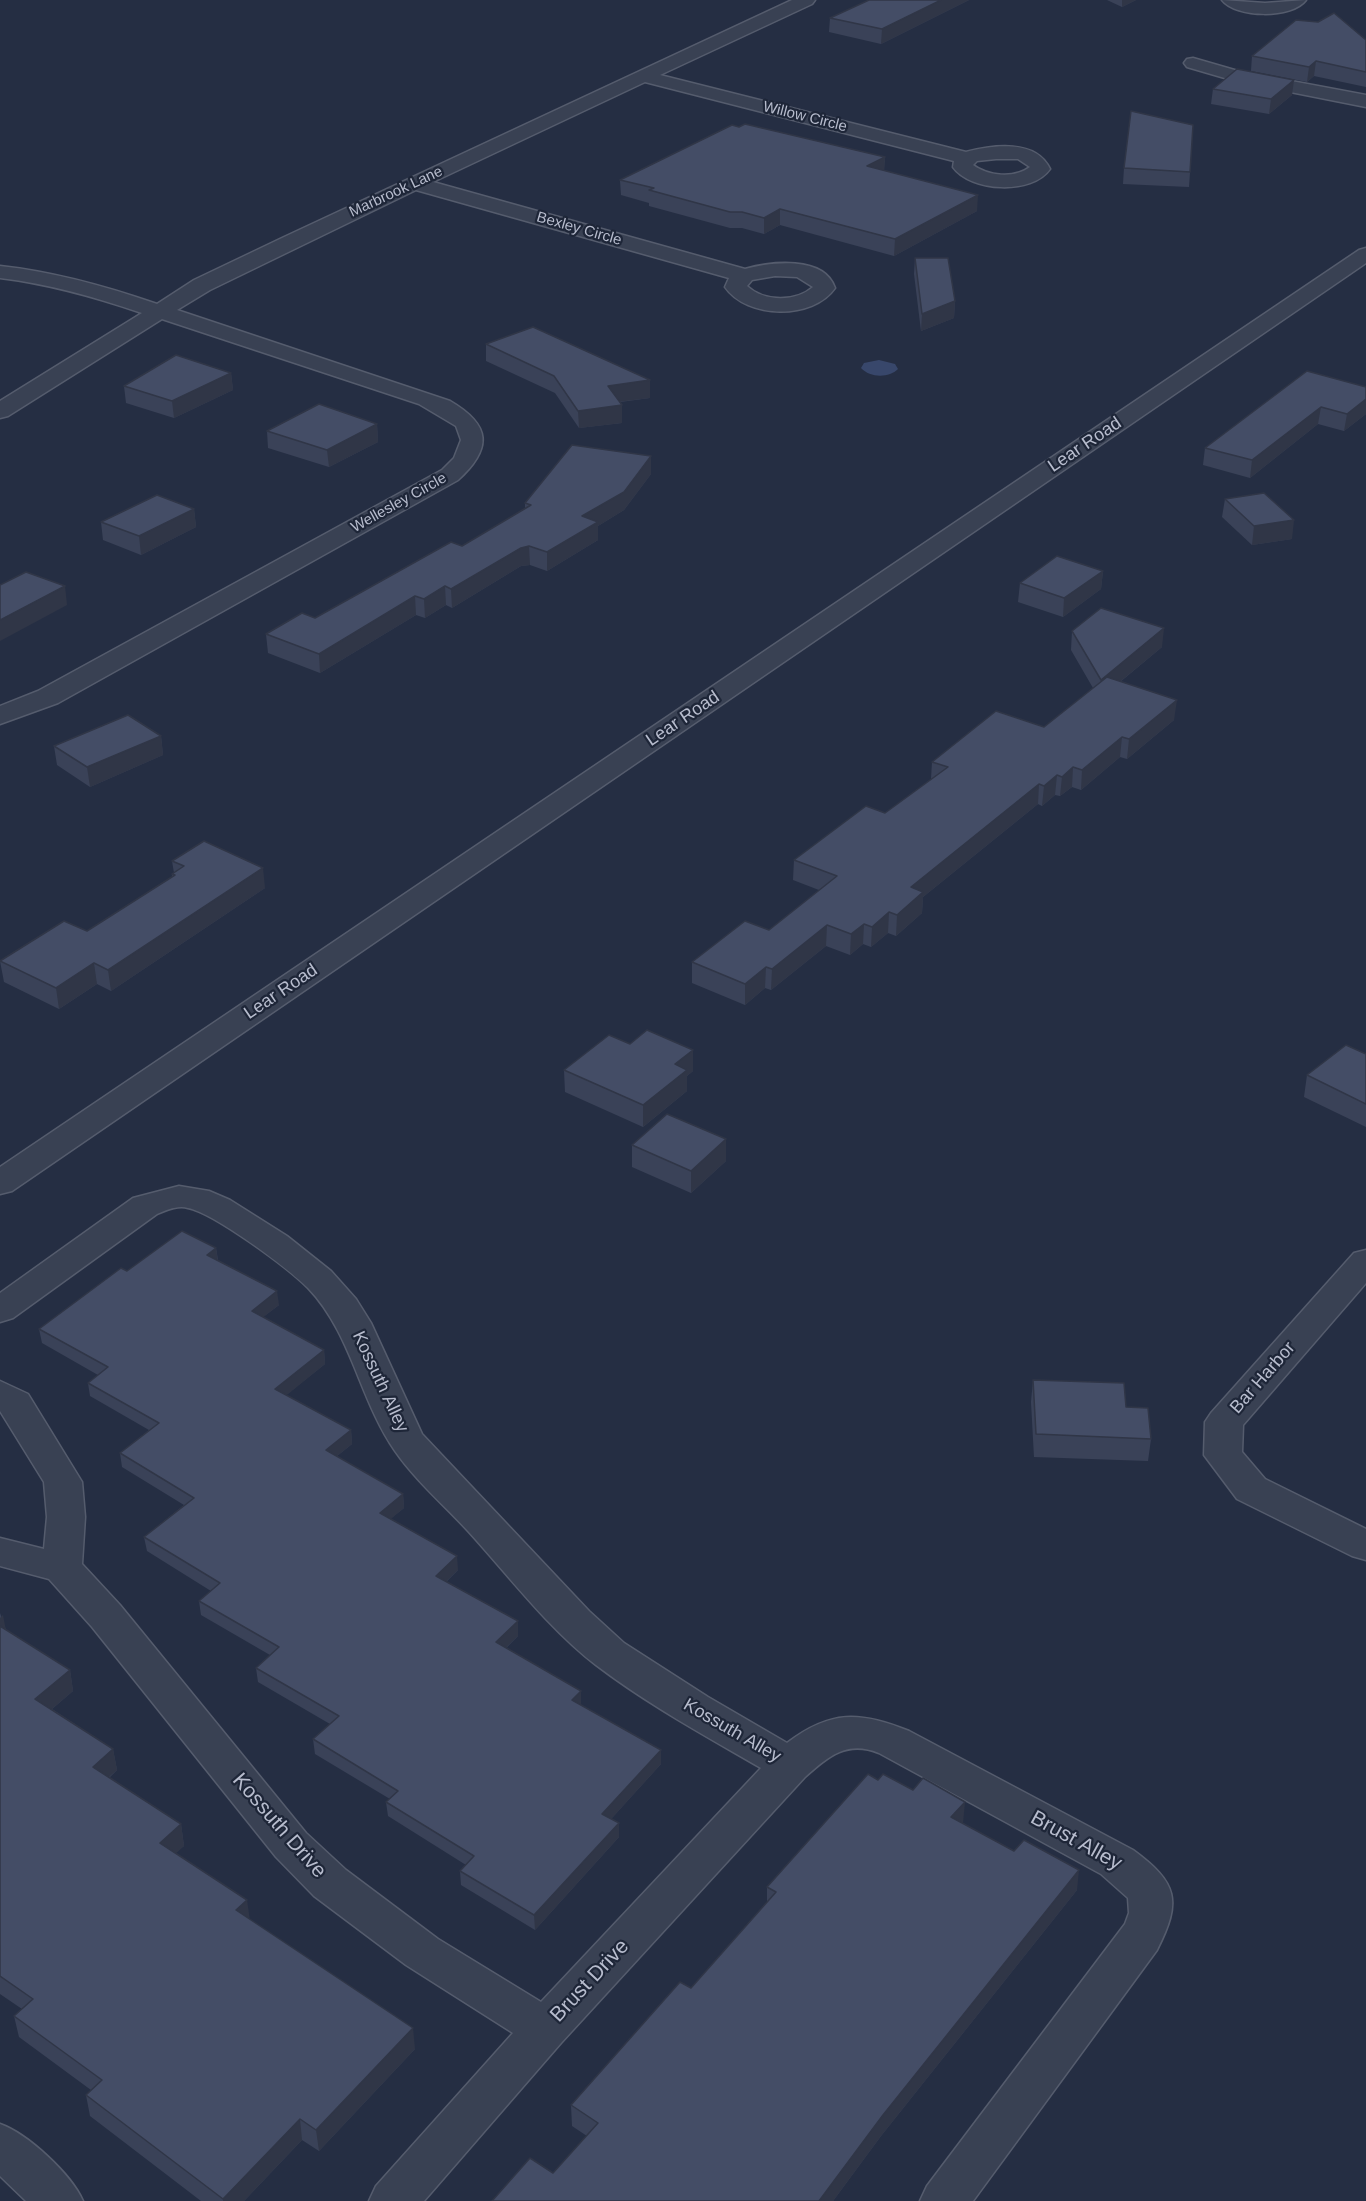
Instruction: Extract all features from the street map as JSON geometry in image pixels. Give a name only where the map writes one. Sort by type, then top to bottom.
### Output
[{"type":"street","name":"Marbrook Lane","points":[[0,411],[158,311],[289,242],[807,0]]},
{"type":"street","points":[[1231,0],[1265,8],[1288,6],[1297,0]]},
{"type":"street","points":[[1193,63],[1234,76],[1366,101]]},
{"type":"street","name":"Willow Circle","points":[[642,76],[967,158]]},
{"type":"street","name":"Bexley Circle","points":[[414,183],[745,276]]},
{"type":"street","name":"Lear Road","points":[[0,1183],[1366,255]]},
{"type":"street","points":[[0,272],[63,281],[158,311]]},
{"type":"street","name":"Wellesley Circle","points":[[0,716],[48,697],[409,498],[450,475],[470,456],[474,441],[470,426],[443,405],[158,311]]},
{"type":"street","name":"Kossuth Alley","points":[[0,1310],[145,1206],[165,1199],[188,1197],[228,1215],[304,1264],[329,1290],[352,1321],[370,1359],[394,1421],[409,1443],[575,1622],[610,1654],[649,1681],[790,1765]]},
{"type":"street","name":"Bar Harbor","points":[[1366,1261],[1224,1422],[1223,1455],[1251,1489],[1366,1546]]},
{"type":"street","points":[[0,1394],[15,1403],[63,1482],[66,1517],[62,1568],[0,1552]]},
{"type":"street","name":"Kossuth Drive","points":[[62,1568],[106,1616],[291,1845],[330,1883],[372,1917],[422,1952],[545,2029]]},
{"type":"street","name":"Brust Alley","points":[[790,1765],[819,1740],[836,1732],[857,1730],[877,1734],[1117,1862],[1148,1889],[1153,1918],[1141,1937],[945,2201]]},
{"type":"street","name":"Brust Drive","points":[[393,2201],[545,2029],[790,1765]]},
{"type":"street","points":[[0,2145],[59,2201]]},
{"type":"water","points":[[879,360],[895,364],[898,369],[890,374],[879,376],[869,374],[861,368],[864,363]]},
{"type":"building","points":[[869,0],[941,0],[882,29],[830,18]]},
{"type":"building","points":[[1334,13],[1366,40],[1366,72],[1316,61],[1309,67],[1252,56],[1296,20],[1318,22]]},
{"type":"building","points":[[1237,69],[1294,80],[1271,99],[1213,89]]},
{"type":"building","points":[[1131,111],[1193,125],[1190,172],[1124,168]]},
{"type":"building","points":[[745,124],[885,157],[867,166],[978,195],[895,239],[780,209],[764,218],[742,212],[730,212],[649,190],[654,188],[620,180],[732,125],[739,127]]},
{"type":"building","points":[[915,258],[948,258],[955,301],[922,314]]},
{"type":"building","points":[[533,327],[650,380],[608,386],[622,405],[578,411],[554,376],[486,344]]},
{"type":"building","points":[[176,355],[231,373],[172,401],[124,386]]},
{"type":"building","points":[[1307,371],[1366,387],[1366,399],[1347,414],[1321,407],[1252,460],[1205,448]]},
{"type":"building","points":[[319,404],[377,424],[327,450],[267,431]]},
{"type":"building","points":[[572,445],[651,456],[624,492],[582,516],[598,522],[547,552],[529,546],[521,548],[451,589],[445,586],[424,599],[415,596],[319,654],[266,634],[302,613],[315,618],[451,542],[462,546],[531,505],[525,503]]},
{"type":"building","points":[[1264,493],[1294,520],[1254,526],[1225,499]]},
{"type":"building","points":[[157,495],[194,509],[139,536],[101,522]]},
{"type":"building","points":[[1057,556],[1103,571],[1064,598],[1020,583]]},
{"type":"building","points":[[26,572],[65,586],[0,620],[0,585]]},
{"type":"building","points":[[1101,608],[1164,628],[1101,680],[1072,631]]},
{"type":"building","points":[[1107,677],[1177,700],[1129,739],[1122,737],[1082,770],[1073,767],[1062,777],[1057,775],[1044,786],[1039,784],[911,887],[923,892],[897,915],[889,912],[872,927],[864,924],[851,934],[827,925],[772,969],[766,967],[745,984],[692,962],[745,921],[769,930],[837,876],[794,860],[866,806],[885,813],[948,767],[932,762],[996,711],[1044,727]]},
{"type":"building","points":[[128,715],[161,736],[87,767],[54,746]]},
{"type":"building","points":[[204,841],[263,868],[108,970],[94,963],[56,988],[0,961],[64,921],[87,931],[175,875],[172,874],[184,866],[172,861]]},
{"type":"building","points":[[647,1030],[693,1050],[675,1064],[687,1070],[643,1105],[564,1070],[609,1035],[630,1044]]},
{"type":"building","points":[[1346,1045],[1366,1054],[1366,1104],[1307,1075]]},
{"type":"building","points":[[667,1114],[726,1139],[691,1171],[632,1145]]},
{"type":"building","points":[[182,1231],[216,1248],[207,1255],[277,1291],[252,1311],[324,1350],[275,1389],[351,1430],[326,1450],[403,1494],[380,1513],[457,1556],[436,1576],[518,1621],[496,1642],[581,1691],[572,1700],[661,1750],[602,1814],[619,1823],[534,1915],[460,1871],[474,1856],[386,1802],[398,1791],[313,1739],[339,1716],[256,1668],[279,1647],[199,1601],[220,1583],[144,1537],[194,1498],[120,1453],[159,1423],[88,1383],[108,1367],[39,1329],[121,1268],[127,1271]]},
{"type":"building","points":[[1033,1380],[1124,1383],[1126,1407],[1148,1408],[1151,1439],[1036,1434]]},
{"type":"building","points":[[0,1626],[70,1670],[35,1699],[113,1749],[93,1767],[181,1824],[160,1843],[247,1900],[236,1910],[413,2028],[316,2130],[300,2119],[223,2199],[86,2095],[102,2080],[14,2016],[33,1999],[0,1976]]},
{"type":"building","points":[[868,1774],[878,1780],[883,1774],[913,1790],[923,1778],[965,1802],[951,1817],[1014,1851],[1024,1840],[1079,1870],[883,2115],[819,2201],[492,2201],[530,2158],[553,2173],[598,2123],[571,2105],[680,1982],[691,1988],[776,1892],[767,1887]]}]
